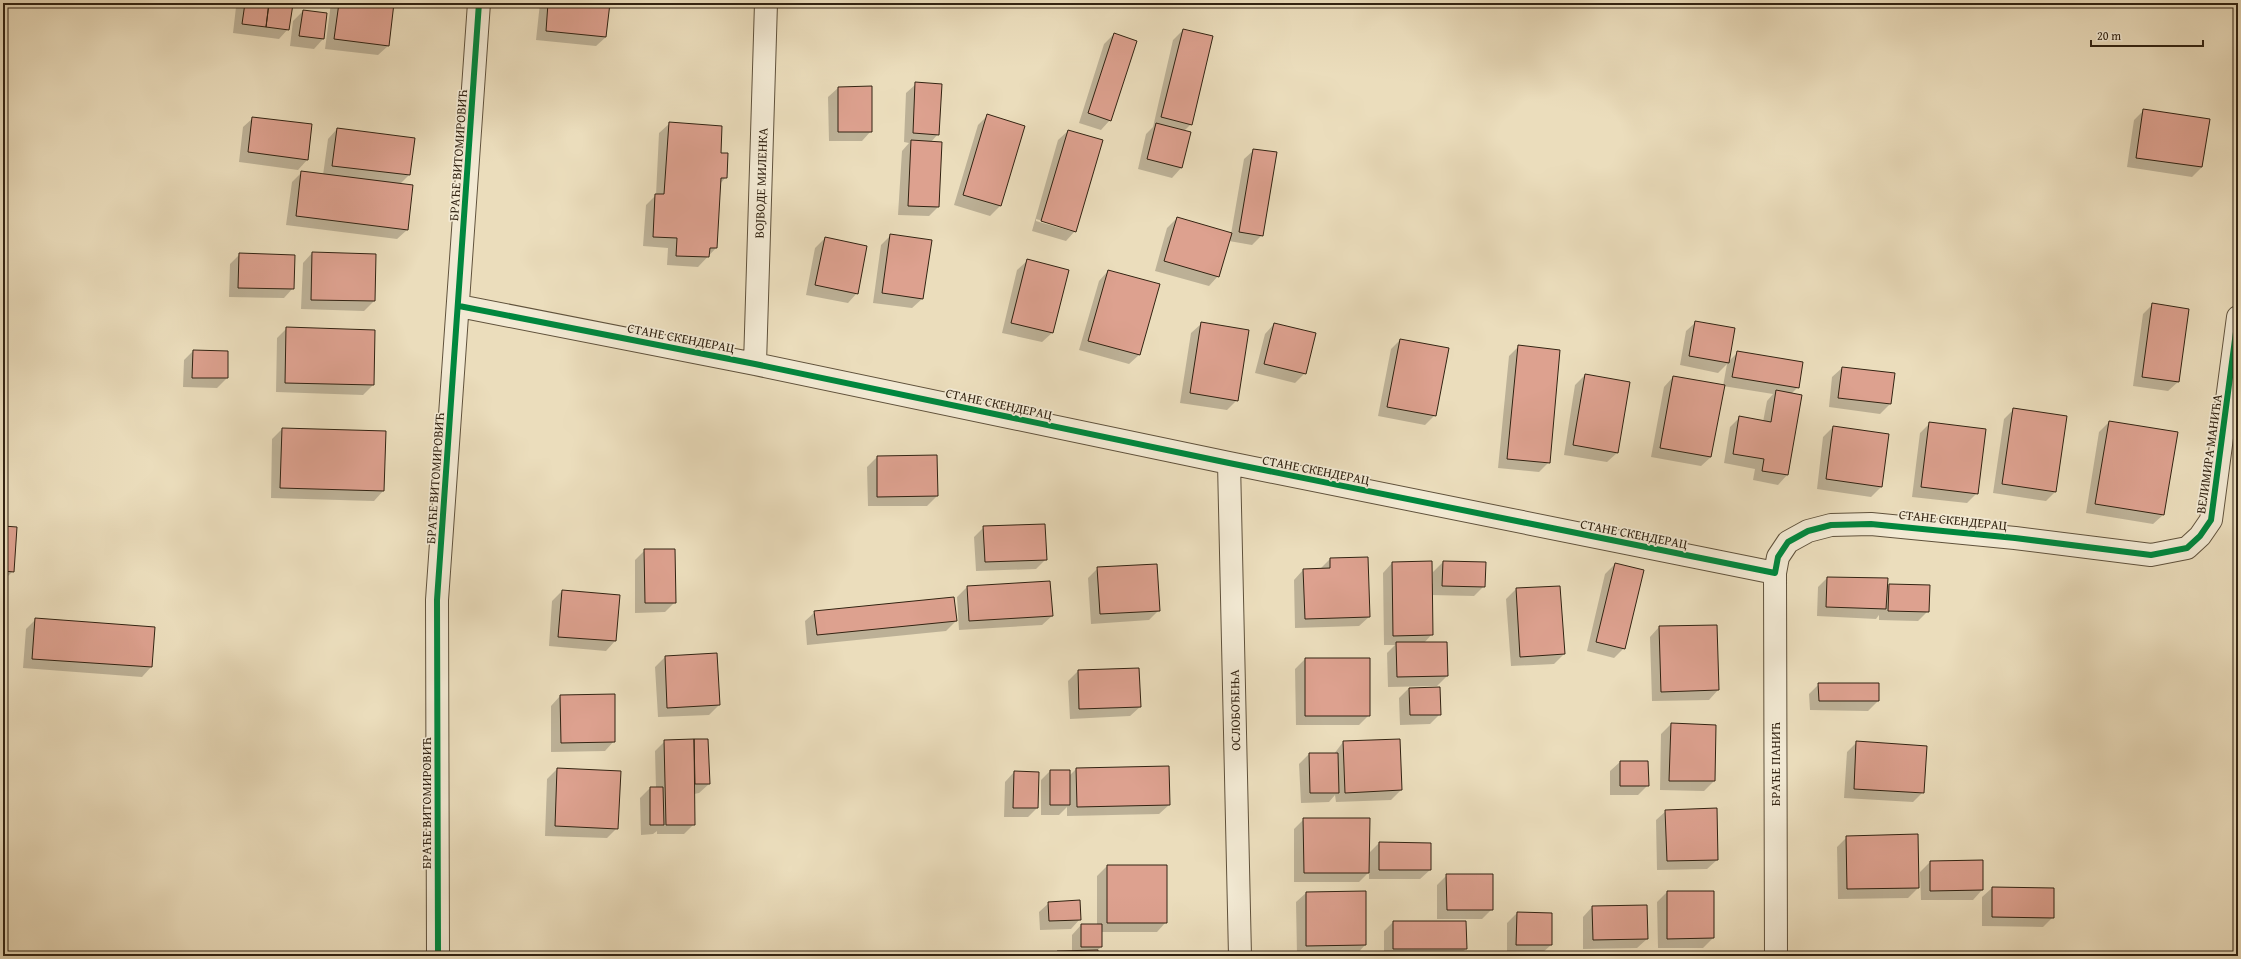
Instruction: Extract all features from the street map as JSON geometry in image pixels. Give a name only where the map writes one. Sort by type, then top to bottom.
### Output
[{"type":"street","name":"БРАЋЕ ВИТОМИРОВИЋ","points":[[438,956],[437,600],[459,306],[479,3]]},
{"type":"street","name":"ВОЈВОДЕ МИЛЕНКА","points":[[755,364],[766,3]]},
{"type":"street","name":"СТАНЕ СКЕНДЕРАЦ","points":[[459,306],[755,364],[1229,463],[1774,573],[1778,557],[1788,542],[1808,531],[1831,524],[1871,524],[2015,538],[2151,555]]},
{"type":"street","name":"ВЕЛИМИРА МАНИЋА","points":[[2151,555],[2187,548],[2200,536],[2212,520],[2238,317]]},
{"type":"street","name":"ОСЛОБОЂЕЊА","points":[[1229,463],[1240,956]]},
{"type":"street","name":"БРАЋЕ ПАНИЋ","points":[[1774,573],[1776,956]]},
{"type":"building","points":[[245,3],[269,3],[266,27],[242,24]]},
{"type":"building","points":[[269,3],[293,4],[289,30],[266,27]]},
{"type":"building","points":[[339,3],[394,3],[389,46],[334,39]]},
{"type":"building","points":[[548,3],[610,3],[606,37],[546,31]]},
{"type":"building","points":[[303,10],[327,13],[324,39],[299,36]]},
{"type":"building","points":[[1183,29],[1213,36],[1192,125],[1161,117]]},
{"type":"building","points":[[1114,33],[1137,41],[1111,121],[1088,113]]},
{"type":"building","points":[[915,82],[942,84],[939,135],[913,133]]},
{"type":"building","points":[[872,86],[872,132],[838,132],[838,87]]},
{"type":"building","points":[[2143,109],[2210,119],[2202,167],[2136,158]]},
{"type":"building","points":[[987,114],[1025,126],[1001,206],[963,195]]},
{"type":"building","points":[[252,117],[312,124],[308,160],[248,152]]},
{"type":"building","points":[[669,122],[722,126],[721,153],[728,153],[727,178],[721,178],[717,248],[710,248],[709,257],[676,256],[677,238],[653,237],[655,194],[664,194]]},
{"type":"building","points":[[1156,123],[1191,132],[1182,168],[1147,159]]},
{"type":"building","points":[[337,128],[415,138],[410,175],[332,166]]},
{"type":"building","points":[[1068,130],[1103,140],[1076,232],[1041,221]]},
{"type":"building","points":[[911,140],[942,142],[939,207],[908,206]]},
{"type":"building","points":[[1253,149],[1277,152],[1263,236],[1239,232]]},
{"type":"building","points":[[301,171],[413,185],[408,230],[296,216]]},
{"type":"building","points":[[1177,217],[1232,233],[1219,277],[1164,261]]},
{"type":"building","points":[[890,234],[932,240],[923,299],[882,293]]},
{"type":"building","points":[[825,237],[867,246],[858,294],[815,285]]},
{"type":"building","points":[[312,252],[376,254],[375,301],[311,300]]},
{"type":"building","points":[[239,253],[295,255],[294,289],[238,288]]},
{"type":"building","points":[[1027,259],[1069,270],[1053,333],[1011,323]]},
{"type":"building","points":[[1108,270],[1160,284],[1140,355],[1088,341]]},
{"type":"building","points":[[2152,303],[2189,309],[2179,382],[2142,377]]},
{"type":"building","points":[[1695,321],[1735,328],[1729,363],[1689,356]]},
{"type":"building","points":[[1201,322],[1249,330],[1238,401],[1190,393]]},
{"type":"building","points":[[1274,323],[1316,333],[1306,374],[1264,364]]},
{"type":"building","points":[[286,327],[375,330],[374,385],[285,383]]},
{"type":"building","points":[[1400,339],[1449,348],[1436,416],[1387,407]]},
{"type":"building","points":[[1518,345],[1560,350],[1550,463],[1507,459]]},
{"type":"building","points":[[193,350],[228,351],[228,378],[192,378]]},
{"type":"building","points":[[1737,351],[1803,362],[1799,388],[1732,377]]},
{"type":"building","points":[[1842,367],[1895,373],[1891,404],[1838,398]]},
{"type":"building","points":[[1585,374],[1630,382],[1618,453],[1573,445]]},
{"type":"building","points":[[1673,376],[1725,385],[1711,457],[1660,448]]},
{"type":"building","points":[[1776,390],[1802,395],[1788,475],[1762,471],[1764,459],[1733,454],[1739,416],[1771,422]]},
{"type":"building","points":[[2013,408],[2067,416],[2056,492],[2002,484]]},
{"type":"building","points":[[2109,421],[2178,432],[2164,515],[2095,504]]},
{"type":"building","points":[[1929,422],[1986,429],[1978,494],[1921,487]]},
{"type":"building","points":[[1833,426],[1889,434],[1882,487],[1826,479]]},
{"type":"building","points":[[282,428],[386,431],[384,491],[280,488]]},
{"type":"building","points":[[937,455],[938,496],[877,497],[877,456]]},
{"type":"building","points":[[1045,524],[1047,560],[985,562],[983,526]]},
{"type":"building","points":[[3,526],[17,527],[14,572],[3,571]]},
{"type":"building","points":[[644,549],[675,549],[676,603],[645,603]]},
{"type":"building","points":[[1368,557],[1370,617],[1305,619],[1303,569],[1330,568],[1330,558]]},
{"type":"building","points":[[1432,561],[1433,635],[1393,636],[1392,562]]},
{"type":"building","points":[[1443,561],[1486,562],[1485,587],[1442,586]]},
{"type":"building","points":[[1615,563],[1644,570],[1625,649],[1596,642]]},
{"type":"building","points":[[1157,564],[1160,611],[1100,614],[1097,567]]},
{"type":"building","points":[[1827,577],[1888,578],[1886,609],[1826,607]]},
{"type":"building","points":[[1050,581],[1053,616],[969,621],[967,586]]},
{"type":"building","points":[[1889,584],[1930,585],[1929,612],[1888,611]]},
{"type":"building","points":[[1560,586],[1565,654],[1520,657],[1516,588]]},
{"type":"building","points":[[562,590],[620,595],[616,641],[558,637]]},
{"type":"building","points":[[954,597],[957,621],[817,635],[814,611]]},
{"type":"building","points":[[35,618],[155,627],[152,667],[32,659]]},
{"type":"building","points":[[1717,625],[1719,690],[1661,692],[1659,626]]},
{"type":"building","points":[[1396,642],[1447,642],[1448,676],[1397,677]]},
{"type":"building","points":[[717,653],[720,705],[667,708],[665,656]]},
{"type":"building","points":[[1305,658],[1370,658],[1370,716],[1305,716]]},
{"type":"building","points":[[1139,668],[1141,707],[1079,709],[1078,670]]},
{"type":"building","points":[[1818,683],[1879,683],[1879,701],[1819,701]]},
{"type":"building","points":[[1440,687],[1441,715],[1410,715],[1409,688]]},
{"type":"building","points":[[615,694],[615,742],[561,743],[560,695]]},
{"type":"building","points":[[1671,723],[1716,725],[1715,781],[1669,781]]},
{"type":"building","points":[[694,739],[708,739],[710,784],[695,784]]},
{"type":"building","points":[[694,739],[695,825],[666,825],[664,740]]},
{"type":"building","points":[[1400,739],[1402,790],[1345,793],[1343,741]]},
{"type":"building","points":[[1856,741],[1927,746],[1924,793],[1854,789]]},
{"type":"building","points":[[1309,753],[1338,753],[1339,793],[1310,793]]},
{"type":"building","points":[[1620,761],[1648,761],[1649,786],[1620,786]]},
{"type":"building","points":[[1169,766],[1170,805],[1077,807],[1076,768]]},
{"type":"building","points":[[557,768],[621,771],[618,829],[555,826]]},
{"type":"building","points":[[1050,770],[1070,770],[1070,805],[1050,805]]},
{"type":"building","points":[[1014,771],[1039,772],[1038,808],[1013,808]]},
{"type":"building","points":[[650,787],[663,787],[664,825],[650,825]]},
{"type":"building","points":[[1717,808],[1718,860],[1667,861],[1665,810]]},
{"type":"building","points":[[1303,818],[1370,818],[1369,873],[1304,873]]},
{"type":"building","points":[[1918,834],[1919,888],[1847,889],[1846,836]]},
{"type":"building","points":[[1379,842],[1431,843],[1431,870],[1379,870]]},
{"type":"building","points":[[1983,860],[1983,890],[1930,891],[1930,861]]},
{"type":"building","points":[[1107,865],[1167,865],[1167,923],[1107,923]]},
{"type":"building","points":[[1446,874],[1493,874],[1493,910],[1447,910]]},
{"type":"building","points":[[1992,887],[2054,888],[2054,918],[1992,917]]},
{"type":"building","points":[[1366,891],[1366,945],[1306,946],[1306,892]]},
{"type":"building","points":[[1667,891],[1714,891],[1714,938],[1667,939]]},
{"type":"building","points":[[1080,900],[1081,920],[1049,921],[1048,902]]},
{"type":"building","points":[[1647,905],[1648,939],[1593,940],[1592,906]]},
{"type":"building","points":[[1517,912],[1552,913],[1552,945],[1516,945]]},
{"type":"building","points":[[1393,921],[1466,921],[1467,949],[1393,949]]},
{"type":"building","points":[[1081,924],[1102,924],[1102,947],[1081,947]]},
{"type":"building","points":[[1098,950],[1098,956],[1057,956],[1057,951]]},
{"type":"cycle path","points":[[438,956],[437,600],[479,3]]},
{"type":"cycle path","points":[[459,306],[755,364],[1229,463],[1775,573],[1778,557],[1788,542],[1808,531],[1831,525],[1871,524],[2015,538],[2151,555],[2187,548],[2200,536],[2211,520],[2238,317]]}]
